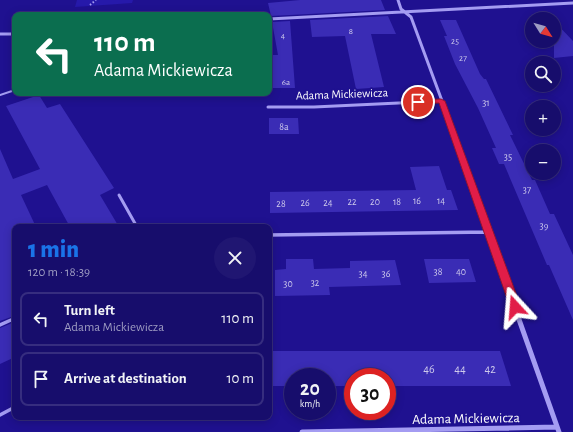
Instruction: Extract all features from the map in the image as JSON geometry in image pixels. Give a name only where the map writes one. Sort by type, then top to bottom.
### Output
[{"type":"street","name":"Adama Mickiewicza","points":[[302,432],[558,430],[489,232],[411,17],[401,9],[398,0]]},
{"type":"street","points":[[272,19],[573,3]]},
{"type":"street","points":[[0,34],[12,34]]},
{"type":"street","name":"Adama Mickiewicza","points":[[268,107],[314,107],[441,101]]},
{"type":"street","points":[[272,235],[489,232]]},
{"type":"lane","points":[[0,95],[12,91]]},
{"type":"lane","points":[[119,195],[135,224]]},
{"type":"lane","points":[[0,325],[11,320]]},
{"type":"lane","points":[[0,415],[12,409]]},
{"type":"path","points":[[91,0],[90,6],[96,0]]},
{"type":"shaded area","points":[[77,0],[133,0],[132,3],[75,7]]},
{"type":"building","points":[[300,0],[381,0],[385,10],[272,16],[268,3]]},
{"type":"building","points":[[388,16],[396,34],[371,34],[384,87],[356,89],[345,36],[312,37],[310,20]]},
{"type":"building","points":[[440,20],[456,20],[480,74],[484,79],[486,79],[513,135],[510,135],[525,166],[525,180],[535,180],[550,214],[554,214],[573,255],[573,320],[549,265],[547,265],[504,164],[499,164],[492,148],[496,148],[478,108],[455,64],[444,36],[447,36]]},
{"type":"building","points":[[290,21],[295,88],[272,88],[272,55],[278,55],[272,22]]},
{"type":"building","points":[[561,28],[573,41],[573,56],[561,57],[561,56],[554,56],[554,48],[561,48]]},
{"type":"building","points":[[36,96],[40,96],[47,108],[60,104],[114,188],[100,195],[117,224],[68,224],[47,185],[21,195],[35,224],[12,224],[12,318],[11,317],[0,321],[0,149],[13,179],[40,169],[6,106]]},
{"type":"building","points":[[269,118],[298,118],[299,134],[269,134]]},
{"type":"building","points":[[439,166],[447,190],[451,190],[458,210],[270,213],[270,192],[416,190],[410,167]]},
{"type":"building","points":[[286,259],[313,259],[314,269],[350,268],[350,261],[395,260],[401,285],[329,287],[330,295],[275,296],[275,270],[286,269]]},
{"type":"building","points":[[424,259],[469,259],[476,282],[429,283]]},
{"type":"building","points":[[12,323],[12,358],[0,364],[0,328]]},
{"type":"building","points":[[272,351],[500,351],[511,386],[396,386],[396,368],[344,368],[344,386],[336,386],[336,368],[284,368],[284,386],[272,386]]},
{"type":"route","points":[[418,102],[441,101],[515,307]]}]
